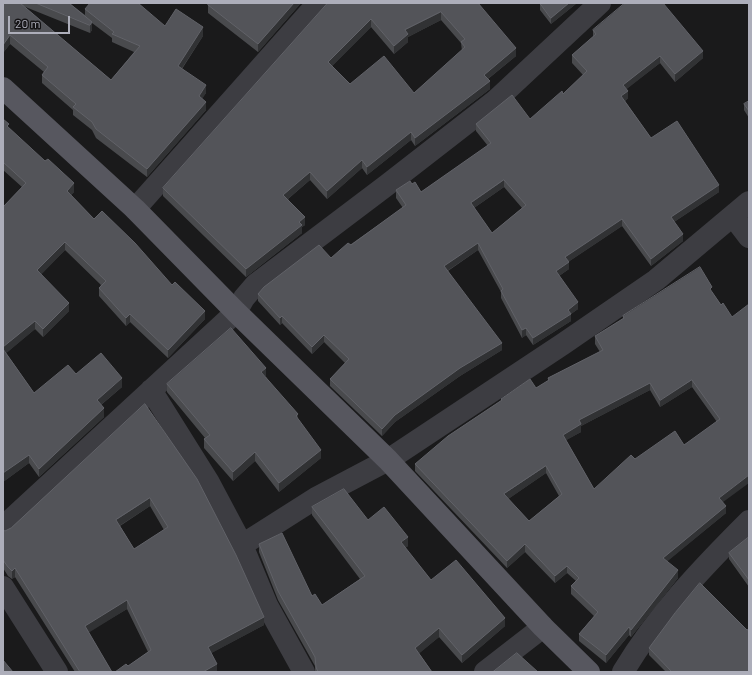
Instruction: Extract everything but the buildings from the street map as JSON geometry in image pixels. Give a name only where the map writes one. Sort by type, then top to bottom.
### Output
[{"type":"main road","points":[[3,88],[135,209],[236,312],[388,460],[543,627],[589,672]]},
{"type":"street","points":[[135,209],[318,3]]},
{"type":"street","points":[[3,527],[236,312],[244,298],[256,284],[495,101],[600,3]]},
{"type":"street","points":[[242,545],[316,498],[388,460],[656,280],[749,202]]},
{"type":"street","points":[[733,216],[749,237]]},
{"type":"street","points":[[151,390],[208,481],[242,545],[267,605],[304,672]]},
{"type":"street","points":[[623,672],[639,644],[681,590],[749,521]]},
{"type":"street","points":[[3,587],[57,672]]},
{"type":"street","points":[[485,672],[543,627]]}]
